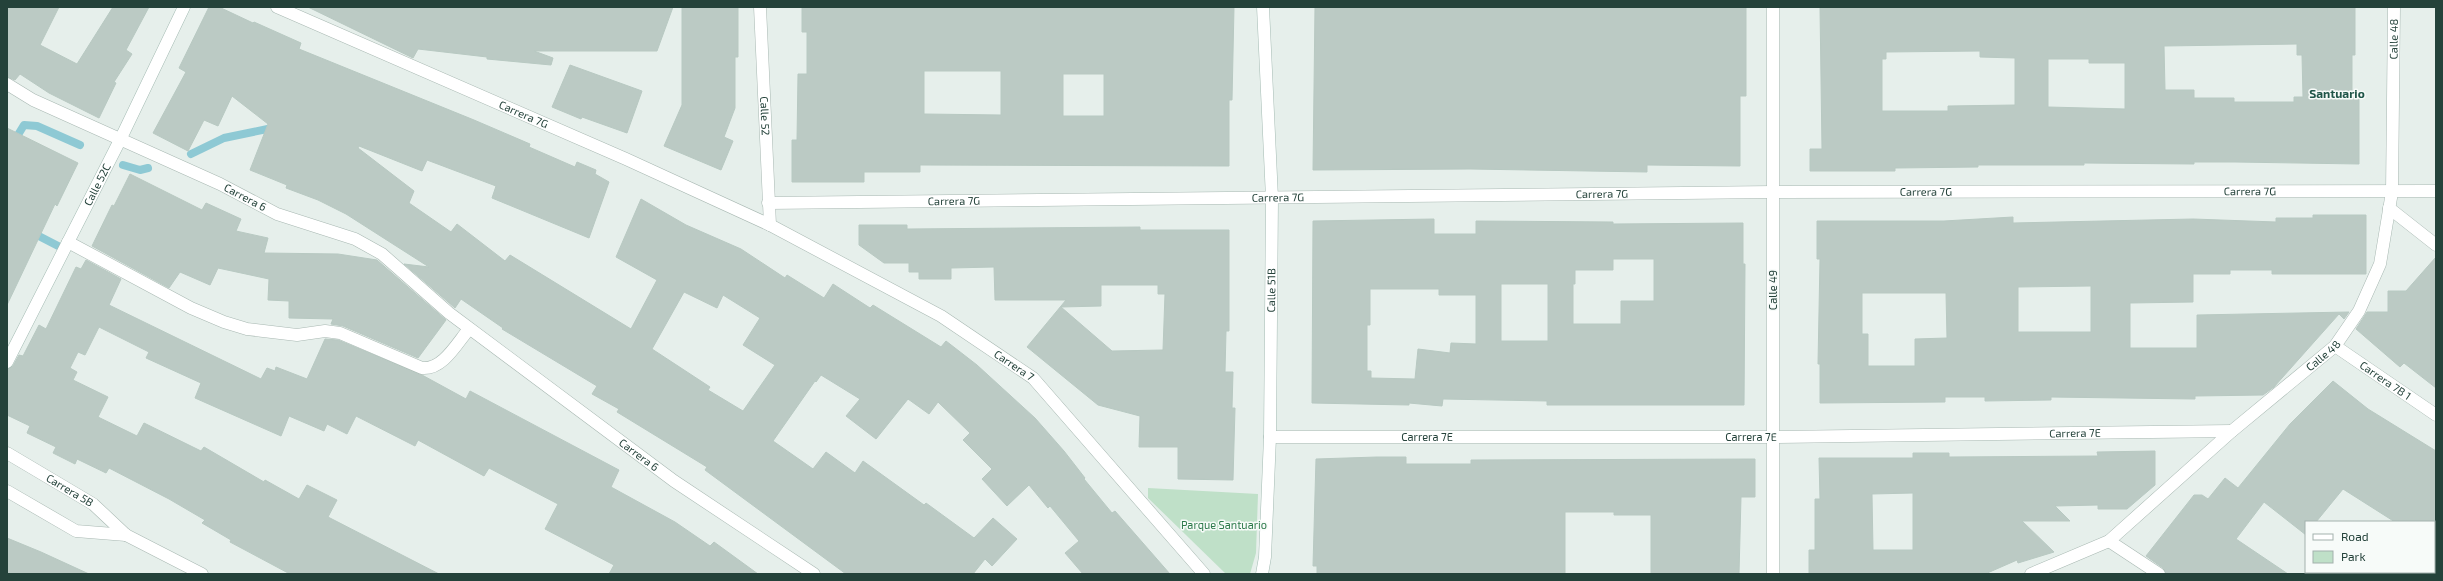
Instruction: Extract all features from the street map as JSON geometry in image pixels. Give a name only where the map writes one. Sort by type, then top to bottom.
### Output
[{"type":"street","name":"Calle 52C","points":[[7,362],[121,138],[184,7]]},
{"type":"street","name":"Carrera 7G","points":[[277,7],[626,159],[770,225]]},
{"type":"street","name":"Calle 52","points":[[760,7],[770,225]]},
{"type":"street","name":"Calle 51B","points":[[1262,574],[1265,557],[1270,437],[1272,198],[1263,7]]},
{"type":"street","name":"Calle 49","points":[[1773,7],[1773,574]]},
{"type":"street","name":"Calle 48","points":[[2031,574],[2109,541],[2232,431],[2335,346],[2359,311],[2380,264],[2392,192],[2394,7]]},
{"type":"street","name":"Carrera 6","points":[[7,84],[33,100],[121,138],[220,184],[277,214],[362,243],[382,254],[469,329],[674,481],[814,574]]},
{"type":"street","name":"Carrera 7G","points":[[768,203],[1773,192],[2436,191]]},
{"type":"street","points":[[2389,208],[2436,245]]},
{"type":"street","name":"Carrera 7","points":[[770,225],[941,316],[1033,378],[1204,574]]},
{"type":"street","points":[[68,242],[192,308],[224,322],[247,329],[298,335],[325,331],[340,333],[422,368],[431,369],[439,364],[469,329]]},
{"type":"street","name":"Carrera 7B 1","points":[[2335,346],[2436,415]]},
{"type":"street","name":"Carrera 7E","points":[[1270,437],[1773,437],[2232,431]]},
{"type":"street","name":"Carrera 5B","points":[[7,453],[92,504],[126,535],[202,574]]},
{"type":"street","name":"Carrera 5B","points":[[7,491],[76,531],[126,535]]},
{"type":"street","points":[[2109,541],[2159,574]]},
{"type":"green space","name":"Parque Santuario","points":[[1148,488],[1258,494],[1256,553],[1250,574],[1226,574],[1148,498]]},
{"type":"building","points":[[7,7],[59,7],[40,45],[77,64],[113,7],[149,7],[126,50],[132,54],[114,82],[116,83],[99,118],[49,93],[20,74],[15,80],[7,77]]},
{"type":"building","points":[[209,7],[219,7],[301,43],[299,49],[474,120],[530,144],[529,147],[575,167],[577,162],[596,170],[595,174],[609,182],[589,238],[492,198],[496,186],[427,160],[422,171],[359,146],[358,148],[414,191],[409,203],[451,232],[457,224],[505,261],[510,255],[631,329],[657,280],[616,257],[641,199],[686,225],[741,249],[785,278],[787,275],[824,298],[833,284],[870,308],[873,305],[941,347],[946,341],[977,365],[1035,418],[1064,451],[1085,478],[1084,479],[1112,513],[1115,511],[1170,574],[1083,574],[1065,553],[1079,541],[1050,506],[1048,508],[1029,485],[1007,506],[982,479],[992,469],[963,440],[970,433],[938,402],[929,414],[908,399],[876,439],[846,416],[860,399],[821,375],[816,382],[815,381],[773,441],[813,469],[826,452],[855,473],[863,461],[924,505],[926,503],[974,538],[993,518],[1017,539],[992,566],[985,559],[973,574],[846,574],[705,470],[707,467],[617,412],[619,409],[592,394],[597,386],[502,329],[503,328],[461,299],[455,308],[404,264],[429,267],[346,214],[318,200],[286,188],[287,185],[250,170],[268,124],[232,96],[218,126],[204,120],[188,151],[153,133],[186,72],[179,68]],"holes":[[[684,292],[717,308],[723,295],[760,318],[743,345],[775,365],[743,411],[708,390],[710,387],[652,349]]]},
{"type":"building","points":[[308,7],[673,7],[657,51],[534,51],[553,58],[551,65],[487,59],[487,57],[418,49],[413,58]]},
{"type":"building","points":[[682,7],[738,7],[738,57],[735,57],[735,108],[724,137],[733,141],[721,170],[664,146],[682,105]]},
{"type":"building","points":[[802,7],[1234,7],[1232,100],[1229,100],[1229,166],[920,165],[920,172],[864,172],[864,182],[792,182],[792,140],[797,140],[798,74],[807,74],[807,32],[802,32]],"holes":[[[924,71],[1001,71],[1001,115],[924,114]],[[1063,74],[1104,74],[1104,116],[1063,116]]]},
{"type":"building","points":[[1315,7],[1746,7],[1746,96],[1740,96],[1740,166],[1647,165],[1647,172],[1470,169],[1313,170]]},
{"type":"building","points":[[1820,7],[2355,7],[2355,55],[2352,55],[2352,97],[2359,97],[2359,164],[2235,162],[2194,162],[2194,164],[2084,163],[2084,165],[1978,165],[1978,167],[1895,168],[1895,171],[1810,171],[1810,149],[1822,149]],"holes":[[[2297,44],[2297,55],[2302,55],[2303,97],[2294,97],[2294,102],[2234,102],[2234,98],[2194,98],[2194,90],[2165,90],[2164,46]],[[1980,51],[1980,57],[2015,58],[2015,105],[1948,106],[1948,111],[1882,111],[1882,59],[1886,59],[1886,52]],[[2048,59],[2089,59],[2089,63],[2125,63],[2125,109],[2048,107]]]},
{"type":"building","points":[[570,65],[642,91],[627,133],[582,117],[581,119],[552,107]]},
{"type":"building","points":[[7,128],[78,163],[57,206],[55,204],[7,305]]},
{"type":"building","points":[[130,174],[202,210],[206,203],[241,219],[236,231],[268,238],[264,253],[338,254],[377,260],[446,320],[418,358],[343,326],[331,324],[333,319],[289,318],[289,301],[268,300],[269,279],[218,268],[210,285],[180,272],[169,288],[92,246],[112,205],[114,206]]},
{"type":"building","points":[[2313,215],[2366,215],[2366,274],[2272,274],[2272,270],[2230,270],[2230,274],[2193,274],[2193,302],[2130,303],[2130,348],[2197,348],[2197,315],[2349,312],[2344,319],[2339,314],[2274,387],[2263,395],[2195,396],[2195,399],[2051,397],[2051,400],[1985,401],[1985,397],[1945,397],[1945,402],[1820,403],[1820,364],[1818,364],[1820,259],[1817,259],[1817,221],[1944,221],[2013,217],[2013,223],[2193,219],[2276,222],[2276,218],[2313,218]],"holes":[[[2091,286],[2091,332],[2018,332],[2018,287]],[[1862,293],[1946,293],[1947,338],[1915,339],[1915,366],[1868,366],[1868,334],[1862,334]]]},
{"type":"building","points":[[1434,219],[1434,234],[1476,234],[1476,221],[1613,222],[1613,224],[1743,223],[1743,264],[1745,264],[1744,405],[1547,405],[1547,401],[1443,399],[1442,406],[1409,403],[1409,405],[1312,403],[1313,221]],"holes":[[[1613,259],[1654,259],[1654,301],[1621,301],[1621,324],[1573,324],[1573,284],[1575,284],[1575,270],[1613,270]],[[1501,284],[1548,284],[1548,341],[1501,341]],[[1370,289],[1439,289],[1439,295],[1476,295],[1476,344],[1451,343],[1450,353],[1418,349],[1415,379],[1371,378],[1371,371],[1367,371],[1367,325],[1370,325]]]},
{"type":"building","points":[[859,225],[907,225],[907,229],[1140,227],[1140,230],[1229,230],[1229,331],[1226,331],[1225,372],[1233,372],[1232,408],[1235,408],[1233,480],[1178,479],[1178,447],[1139,447],[1140,416],[1098,405],[1027,347],[1066,300],[995,300],[994,267],[951,268],[951,279],[919,279],[919,272],[909,272],[909,263],[884,263],[859,245]],"holes":[[[1101,285],[1158,285],[1158,294],[1165,294],[1163,350],[1112,351],[1061,307],[1101,306]]]},
{"type":"building","points":[[2436,257],[2436,388],[2404,363],[2400,367],[2356,329],[2367,312],[2388,312],[2388,291],[2406,291]]},
{"type":"building","points":[[86,260],[121,279],[109,305],[261,379],[267,368],[275,371],[276,367],[307,379],[325,339],[338,340],[422,375],[466,399],[470,391],[619,470],[611,487],[675,522],[710,546],[714,542],[758,574],[609,574],[614,565],[545,529],[558,504],[489,468],[484,476],[418,440],[415,446],[356,416],[347,434],[327,424],[324,431],[289,416],[281,436],[195,398],[201,383],[146,358],[149,352],[99,327],[85,355],[78,352],[70,368],[77,372],[73,380],[108,397],[98,417],[137,436],[144,423],[201,451],[204,447],[264,482],[265,480],[299,499],[307,485],[337,500],[328,517],[439,574],[290,574],[230,542],[231,540],[202,523],[205,520],[169,499],[109,468],[106,473],[77,459],[75,464],[53,453],[56,447],[27,433],[30,426],[7,415],[7,369],[13,366],[19,355],[23,356],[39,325],[46,329],[76,267],[81,269]]},
{"type":"building","points":[[2333,381],[2368,409],[2436,451],[2436,522],[2393,521],[2343,489],[2317,521],[2305,521],[2305,534],[2264,502],[2236,539],[2288,574],[2166,574],[2163,568],[2146,556],[2194,495],[2202,495],[2208,499],[2225,478],[2238,488],[2290,424]]},
{"type":"building","points":[[2155,451],[2155,485],[2127,509],[2098,509],[2098,505],[2055,506],[2070,521],[2022,521],[2054,552],[2018,563],[2017,560],[1985,574],[1809,574],[1809,550],[1815,550],[1815,499],[1820,499],[1819,458],[1913,458],[1913,453],[1949,453],[1949,457],[2098,456],[2097,452]],"holes":[[[1913,493],[1913,550],[1873,550],[1872,494]]]},
{"type":"building","points":[[1406,457],[1406,464],[1471,464],[1471,460],[1755,459],[1755,497],[1741,497],[1739,574],[1651,574],[1651,515],[1614,515],[1614,512],[1565,512],[1565,574],[1317,574],[1317,566],[1313,566],[1316,459]]},
{"type":"building","points":[[7,538],[41,552],[89,574],[7,574]]},
{"type":"waterway","points":[[7,153],[24,125],[37,126],[80,145]]},
{"type":"waterway","points":[[191,154],[224,138],[277,127]]},
{"type":"waterway","points":[[123,165],[140,170],[148,168]]},
{"type":"waterway","points":[[31,232],[64,249]]},
{"type":"district","name":"Santuario","points":[[2337,94]]}]
